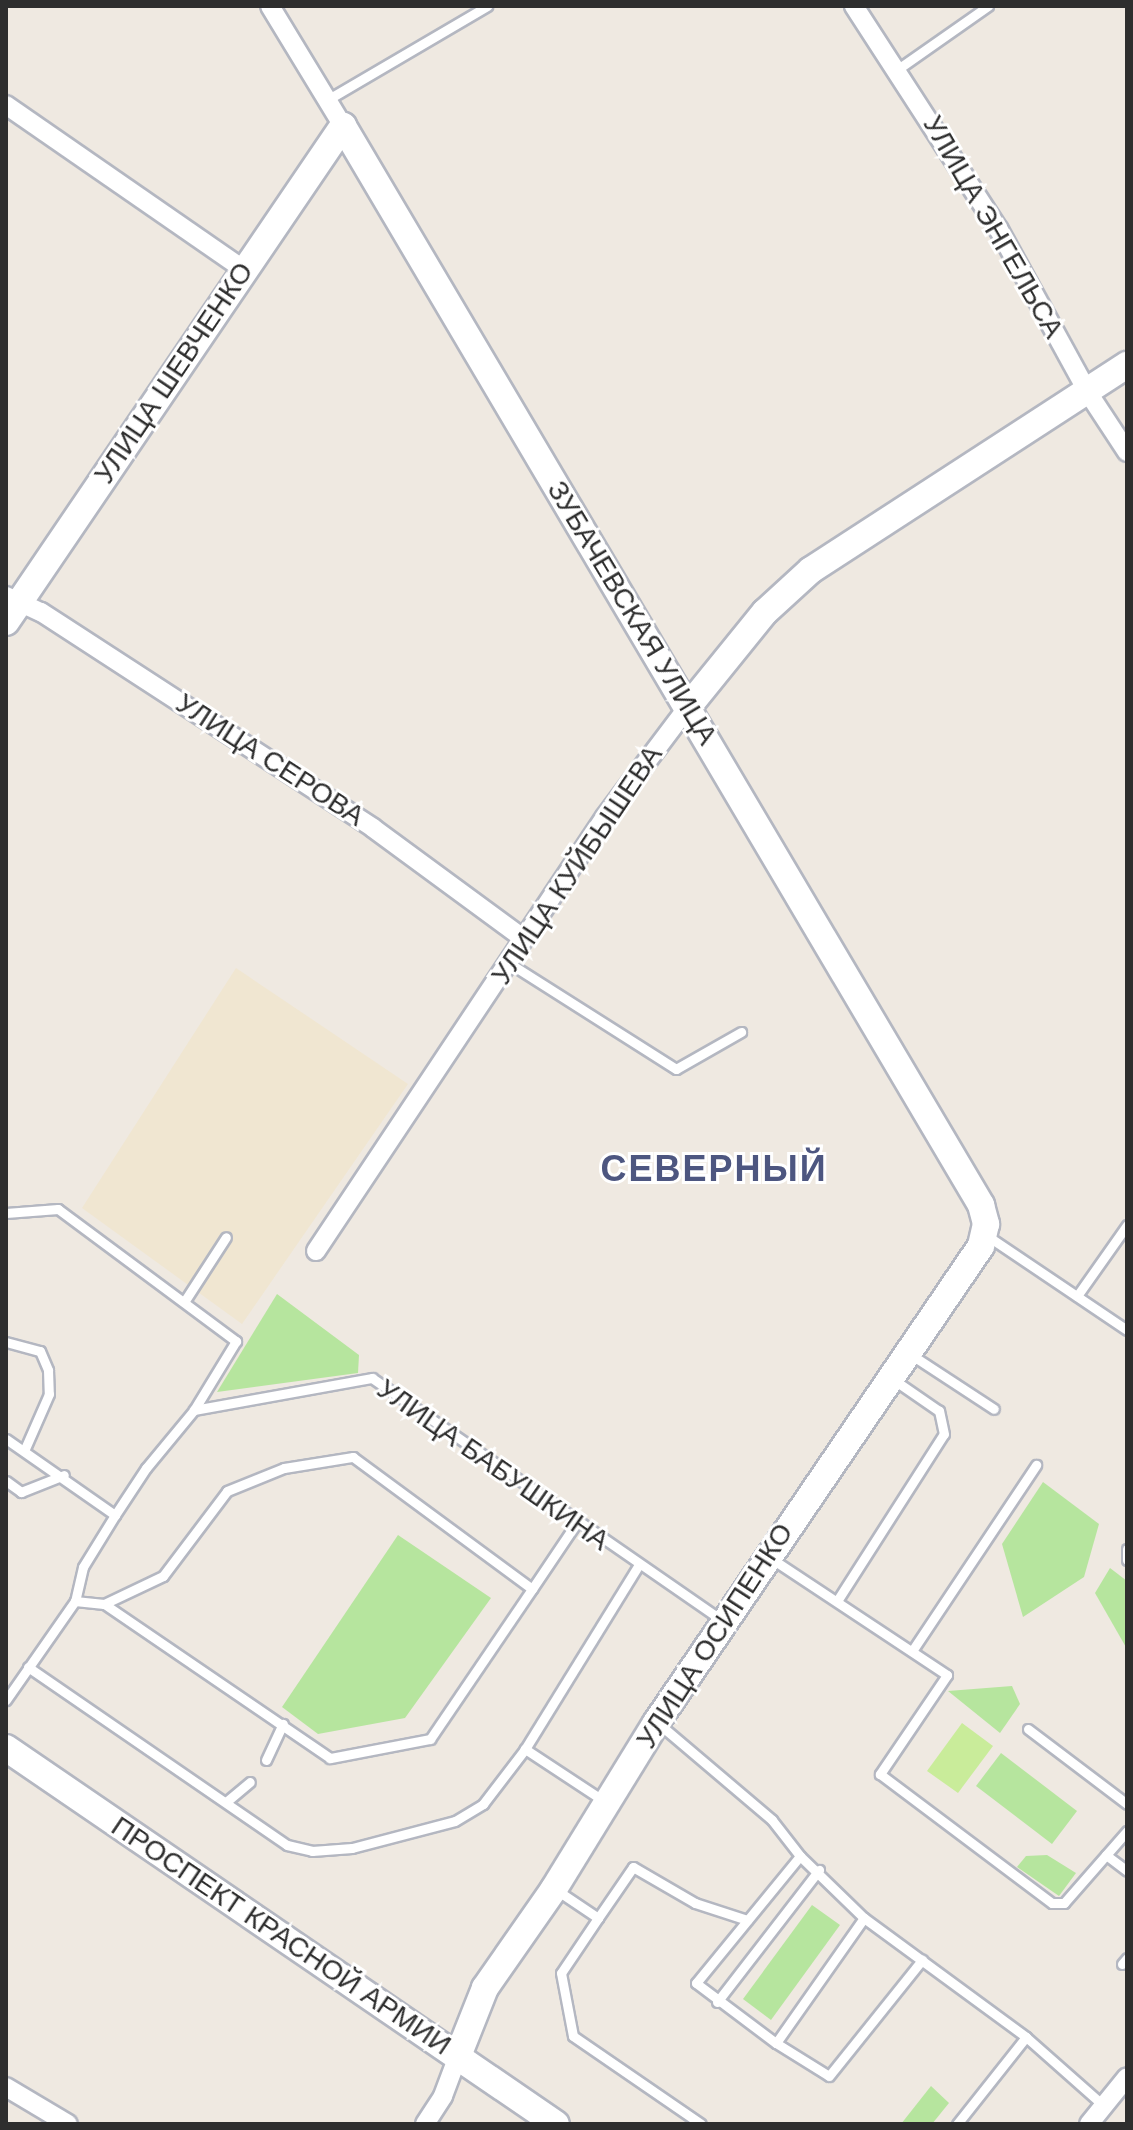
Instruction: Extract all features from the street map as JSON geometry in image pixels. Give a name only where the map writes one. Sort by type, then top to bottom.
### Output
[{"type":"street","name":"ЗУБАЧЕВСКАЯ УЛИЦА","points":[[270,6],[981,1205],[986,1230]]},
{"type":"street","name":"УЛИЦА ЭНГЕЛЬСА","points":[[854,6],[898,69],[999,230],[1087,391],[1127,452]]},
{"type":"street","points":[[6,105],[244,270]]},
{"type":"street","name":"УЛИЦА ШЕВЧЕНКО","points":[[10,607],[343,126]]},
{"type":"street","name":"УЛИЦА КУЙБЫШЕВА","points":[[316,1251],[605,817],[765,612],[811,570],[1127,365]]},
{"type":"street","name":"УЛИЦА СЕРОВА","points":[[10,607],[373,828],[524,939]]},
{"type":"street","name":"УЛИЦА ОСИПЕНКО","points":[[458,2056],[485,1988],[554,1889],[656,1723],[766,1555],[908,1353],[986,1230]]},
{"type":"street","name":"ПРОСПЕКТ КРАСНОЙ АРМИИ","points":[[6,1748],[556,2124]]},
{"type":"street","points":[[425,2124],[443,2096],[458,2056]]},
{"type":"street","points":[[1089,2124],[1127,2077]]},
{"type":"street","points":[[6,2087],[68,2124]]},
{"type":"lane","points":[[327,100],[487,6]]},
{"type":"lane","points":[[898,69],[988,6]]},
{"type":"lane","points":[[509,963],[676,1069],[741,1032]]},
{"type":"lane","points":[[6,1213],[58,1209],[236,1341],[194,1410],[115,1515],[83,1567],[75,1601],[28,1667],[9,1688],[6,1700]]},
{"type":"lane","points":[[1077,1296],[1127,1225]]},
{"type":"lane","points":[[986,1230],[1127,1330]]},
{"type":"lane","points":[[184,1302],[226,1237]]},
{"type":"lane","points":[[6,1342],[40,1351],[48,1370],[49,1394],[24,1451]]},
{"type":"lane","points":[[908,1353],[994,1409]]},
{"type":"lane","points":[[837,1601],[944,1434],[939,1411],[891,1377]]},
{"type":"lane","name":"УЛИЦА БАБУШКИНА","points":[[194,1410],[372,1378],[638,1566],[724,1622]]},
{"type":"lane","points":[[6,1439],[64,1475],[115,1515]]},
{"type":"lane","points":[[104,1604],[163,1576],[227,1491],[284,1468],[353,1457],[532,1589]]},
{"type":"lane","points":[[912,1651],[1036,1465]]},
{"type":"lane","points":[[6,1481],[21,1492],[64,1475]]},
{"type":"lane","points":[[75,1601],[104,1604],[330,1758],[430,1739],[577,1522]]},
{"type":"lane","points":[[1127,1549],[1127,1560]]},
{"type":"lane","points":[[766,1555],[947,1675],[880,1774],[1052,1903],[1064,1903],[1127,1831]]},
{"type":"lane","points":[[28,1667],[287,1845],[312,1851],[352,1848],[455,1821],[483,1804],[525,1749],[638,1566]]},
{"type":"lane","points":[[656,1723],[772,1820],[800,1856],[819,1870],[864,1918],[1026,2037],[1104,2106]]},
{"type":"lane","points":[[266,1760],[283,1724]]},
{"type":"lane","points":[[1028,1729],[1127,1804]]},
{"type":"lane","points":[[525,1749],[607,1803]]},
{"type":"lane","points":[[226,1802],[250,1782]]},
{"type":"lane","points":[[1106,1855],[1127,1871]]},
{"type":"lane","points":[[800,1856],[696,1983],[717,2002],[829,2076],[922,1960]]},
{"type":"lane","points":[[701,2124],[573,2036],[561,1973],[633,1867],[695,1903],[747,1920]]},
{"type":"lane","points":[[717,2002],[819,1870]]},
{"type":"lane","points":[[554,1889],[598,1918]]},
{"type":"lane","points":[[776,2043],[864,1918]]},
{"type":"lane","points":[[957,2124],[1026,2037]]},
{"type":"shaded area","points":[[236,968],[408,1084],[242,1324],[82,1208]]},
{"type":"green space","points":[[277,1294],[359,1355],[358,1373],[217,1392]]},
{"type":"green space","points":[[1043,1482],[1099,1524],[1084,1577],[1023,1617],[1002,1544]]},
{"type":"green space","points":[[398,1535],[491,1598],[405,1718],[318,1734],[282,1707]]},
{"type":"green space","points":[[1110,1568],[1127,1581],[1127,1649],[1095,1593]]},
{"type":"green space","points":[[1012,1686],[1020,1704],[1000,1733],[948,1691]]},
{"type":"green space","points":[[962,1723],[993,1746],[958,1793],[927,1771]]},
{"type":"green space","points":[[1001,1753],[1077,1811],[1052,1844],[976,1786]]},
{"type":"green space","points":[[1047,1855],[1076,1873],[1059,1896],[1017,1867],[1026,1856]]},
{"type":"green space","points":[[812,1905],[840,1925],[771,2020],[743,1999]]},
{"type":"green space","points":[[931,2086],[949,2103],[932,2124],[901,2124]]},
{"type":"district","name":"СЕВЕРНЫЙ","points":[[714,1169]]}]
